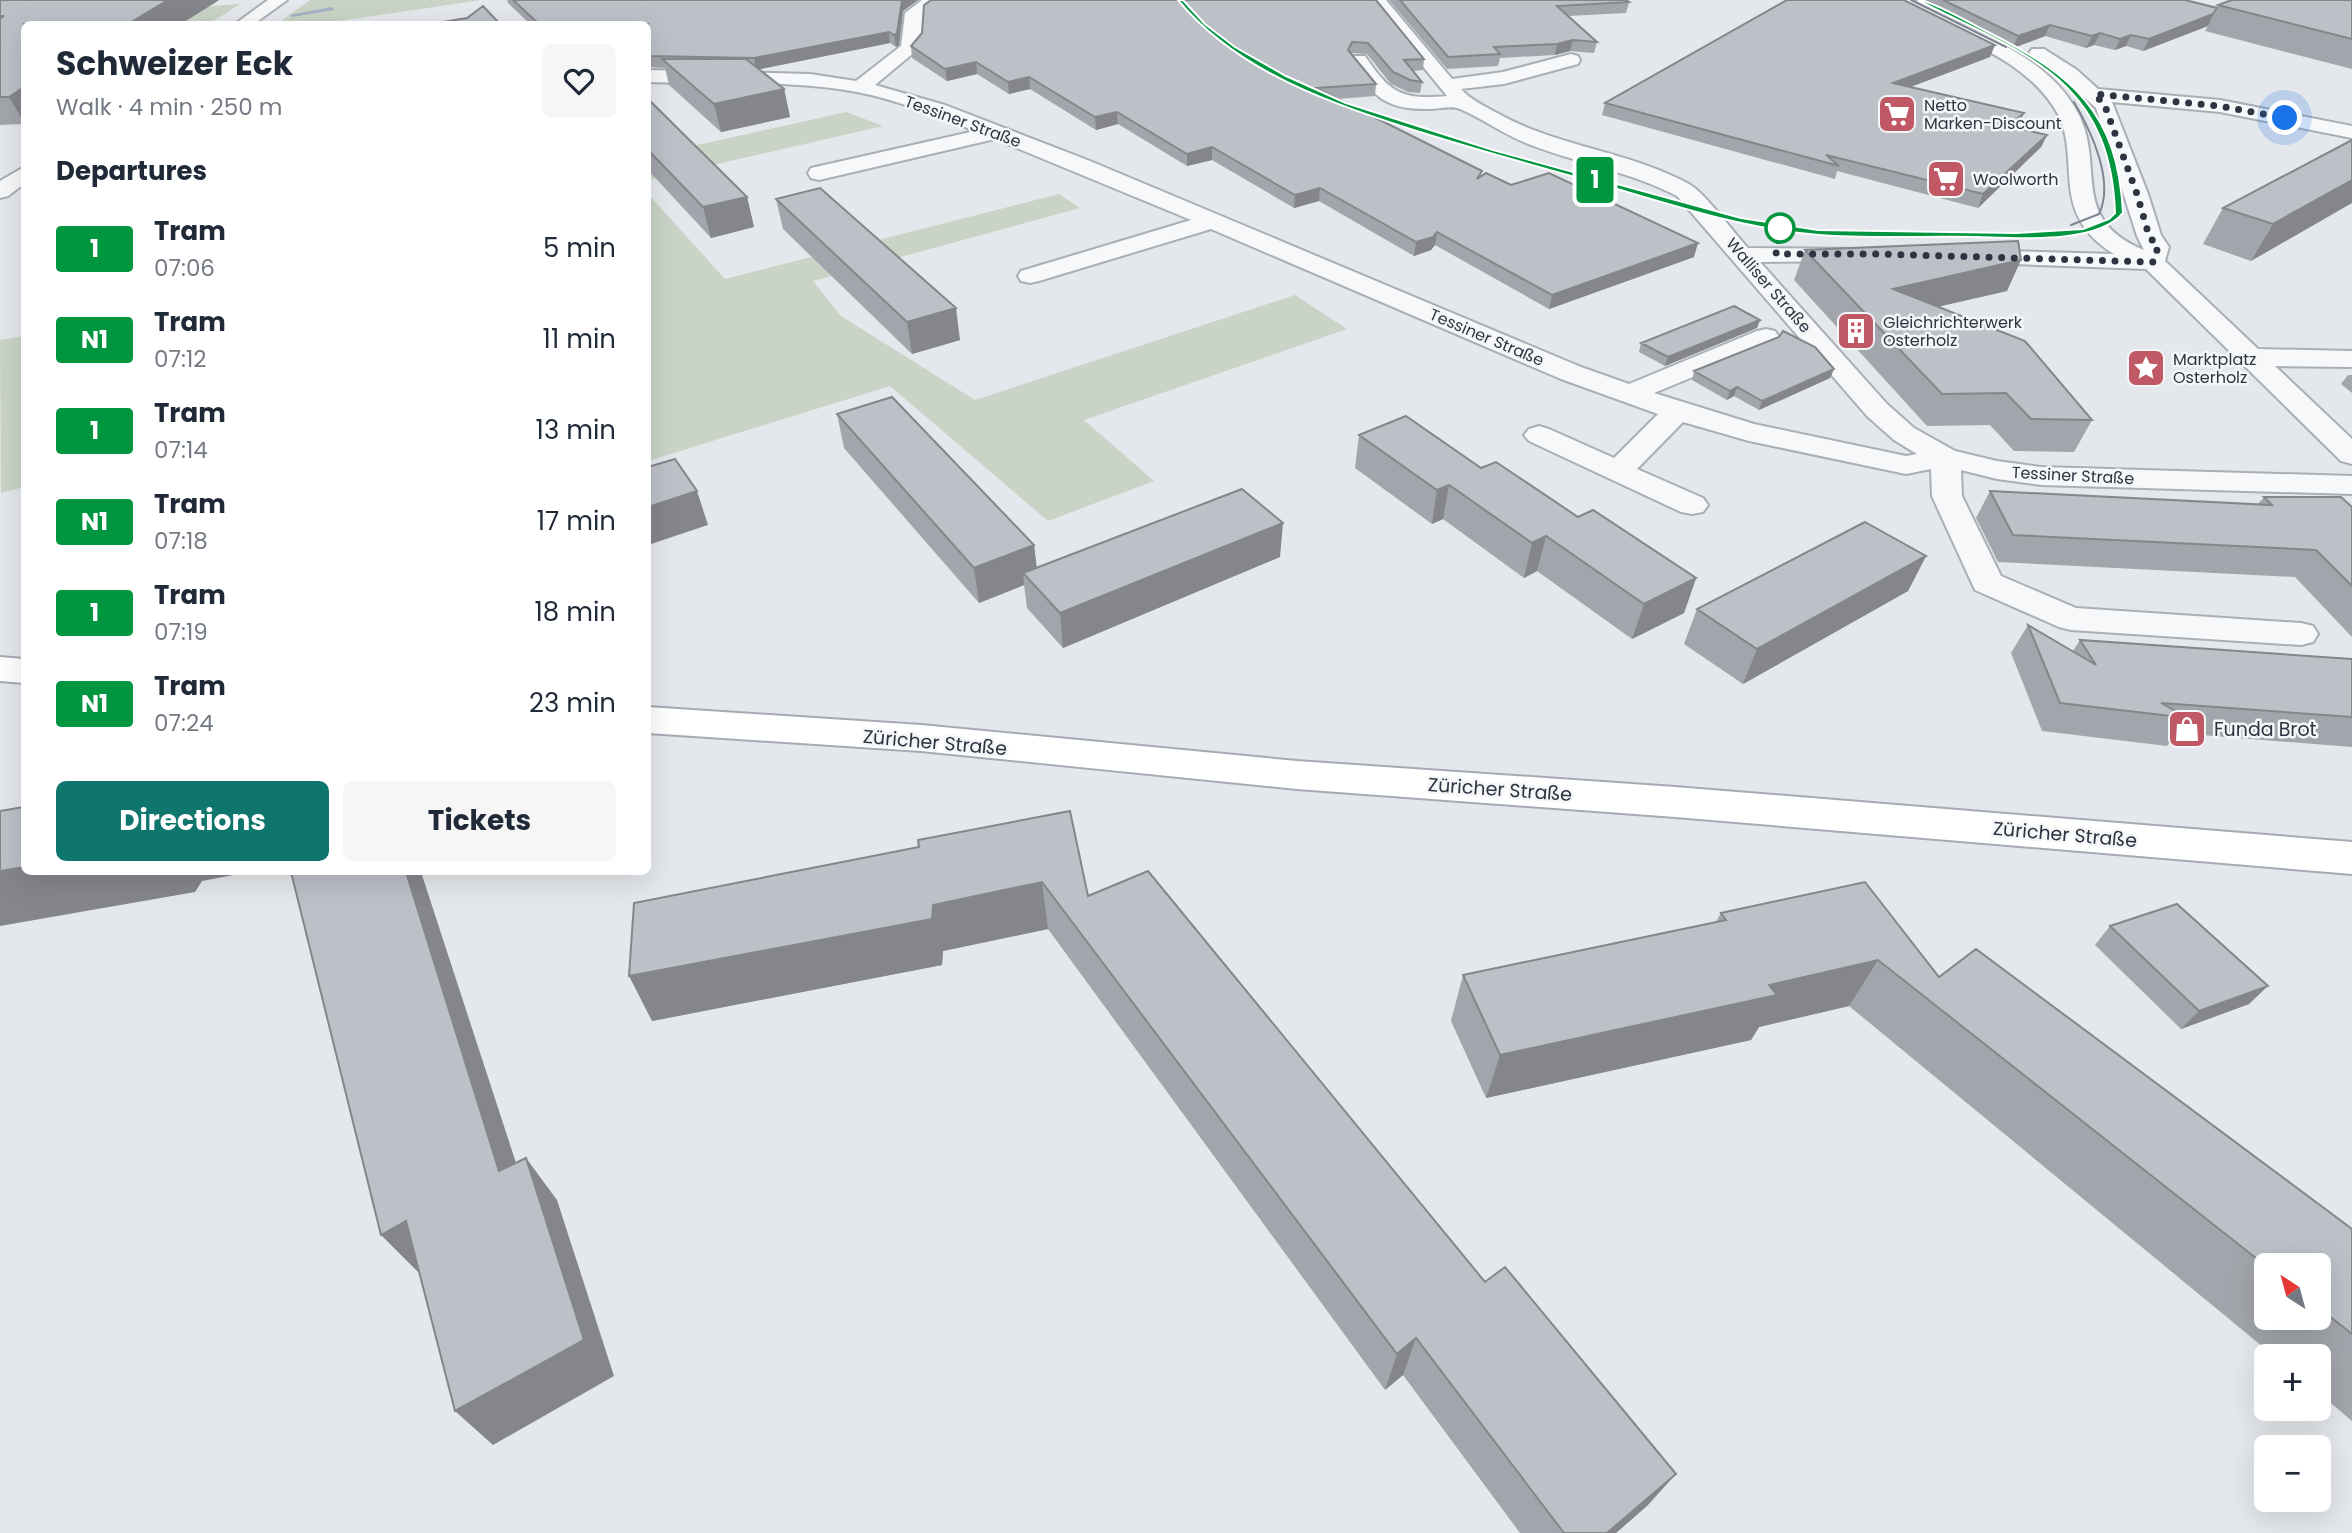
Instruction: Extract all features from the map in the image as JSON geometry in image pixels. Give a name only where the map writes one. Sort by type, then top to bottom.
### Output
[{"type":"main road","name":"Züricher Straße","points":[[651,720],[921,738],[1297,775],[1647,800],[2352,858]]},
{"type":"street","points":[[248,21],[279,0]]},
{"type":"street","points":[[860,87],[908,50],[912,44],[914,13],[934,0]]},
{"type":"street","name":"Walliser Straße","points":[[1377,0],[1454,93],[1505,126],[1539,141],[1658,177],[1685,191],[1877,410],[1904,434],[1945,457]]},
{"type":"street","points":[[1938,0],[2030,48],[2070,74],[2095,94],[2105,106],[2149,236],[2158,247],[2153,262]]},
{"type":"street","points":[[1894,1],[2016,60],[2057,97],[2075,129],[2081,198],[2091,215],[2115,244],[2153,262],[2352,455]]},
{"type":"street","points":[[1359,60],[1380,90],[1391,97],[1420,103],[1571,60]]},
{"type":"street","name":"Tessiner Straße","points":[[651,76],[798,79],[860,87],[938,109],[1571,373],[1677,411],[1749,432],[1906,465],[1945,457],[1997,470],[2042,477],[2352,485]]},
{"type":"street","points":[[2095,94],[2220,106],[2352,132]]},
{"type":"street","points":[[819,173],[998,132]]},
{"type":"street","points":[[0,191],[21,176]]},
{"type":"street","points":[[2081,190],[2109,199],[2139,201]]},
{"type":"street","points":[[1030,276],[1214,222]]},
{"type":"street","points":[[1742,255],[1878,254]]},
{"type":"street","points":[[1947,256],[2153,262]]},
{"type":"street","points":[[1629,394],[1766,337]]},
{"type":"street","points":[[2249,358],[2352,359]]},
{"type":"street","points":[[1618,471],[1677,411]]},
{"type":"street","points":[[1539,435],[1692,505]]},
{"type":"street","points":[[1945,457],[1947,496],[1987,583],[2071,619],[2301,634]]},
{"type":"green space","points":[[310,0],[481,0],[339,21],[281,21]]},
{"type":"green space","points":[[240,4],[214,21],[119,21],[157,10]]},
{"type":"green space","points":[[846,112],[883,126],[651,179],[651,155]]},
{"type":"green space","points":[[1059,194],[1080,208],[813,281],[841,316],[975,400],[1295,295],[1347,329],[1084,420],[1154,481],[1048,521],[890,386],[651,460],[651,197],[725,279]]},
{"type":"green space","points":[[21,336],[21,488],[1,493],[0,340]]},
{"type":"building","points":[[0,0],[168,0],[133,21],[21,21],[21,89],[9,97],[0,97],[0,18],[4,16],[0,16]]},
{"type":"building","points":[[513,0],[902,0],[897,33],[894,35],[889,32],[754,58],[651,56],[651,21],[536,21]]},
{"type":"building","points":[[931,0],[1376,0],[1424,59],[1404,60],[1422,82],[1393,72],[1368,43],[1352,42],[1348,50],[1376,84],[1316,88],[1482,171],[1477,179],[1486,173],[1511,185],[1549,173],[1698,243],[1552,295],[1437,232],[1433,237],[1416,242],[1320,188],[1295,195],[1212,147],[1187,154],[1117,112],[1095,117],[1029,77],[1008,82],[976,62],[945,69],[911,46],[922,33],[924,5]]},
{"type":"building","points":[[1400,0],[1629,2],[1557,6],[1597,42],[1573,40],[1557,44],[1494,47],[1500,54],[1448,57]]},
{"type":"building","points":[[1787,0],[1904,0],[1995,45],[1893,83],[2024,113],[2009,126],[2047,135],[1983,194],[1826,155],[1839,166],[1605,103]]},
{"type":"building","points":[[1943,0],[2185,0],[2217,8],[2213,14],[2149,39],[2131,35],[2120,39],[2100,33],[2092,36],[2050,25],[2018,36]]},
{"type":"building","points":[[2232,0],[2352,0],[2352,39],[2218,5]]},
{"type":"building","points":[[483,6],[497,21],[449,21],[467,18]]},
{"type":"building","points":[[662,59],[746,59],[784,89],[714,104]]},
{"type":"building","points":[[651,102],[747,197],[703,207],[651,153]]},
{"type":"building","points":[[2352,140],[2352,180],[2273,224],[2223,208]]},
{"type":"building","points":[[820,188],[956,308],[907,322],[776,199]]},
{"type":"building","points":[[2018,241],[2021,260],[1893,289],[2025,341],[2092,420],[2031,419],[2006,393],[1942,394],[1805,250]]},
{"type":"building","points":[[1734,306],[1760,320],[1668,357],[1641,343]]},
{"type":"building","points":[[1783,331],[1815,347],[1834,369],[1762,401],[1737,387],[1730,391],[1694,371],[1779,337]]},
{"type":"building","points":[[892,397],[1034,545],[974,568],[837,414]]},
{"type":"building","points":[[1406,416],[1481,468],[1496,462],[1578,517],[1593,510],[1696,578],[1644,604],[1546,536],[1532,543],[1449,485],[1437,490],[1359,435]]},
{"type":"building","points":[[675,459],[697,491],[651,506],[651,466]]},
{"type":"building","points":[[1242,489],[1283,523],[1060,613],[1023,573]]},
{"type":"building","points":[[1990,491],[2272,505],[2264,497],[2341,497],[2352,507],[2352,586],[2316,550],[2013,535]]},
{"type":"building","points":[[1865,522],[1926,556],[1757,649],[1697,609]]},
{"type":"building","points":[[2028,625],[2096,665],[2080,640],[2352,659],[2352,717],[2161,703],[2188,718],[2060,703]]},
{"type":"building","points":[[21,808],[21,868],[0,871],[0,811]]},
{"type":"building","points":[[1070,811],[1088,896],[1148,871],[1485,1282],[1505,1267],[1676,1474],[1607,1533],[1564,1533],[1416,1338],[1397,1354],[1042,882],[933,905],[932,919],[629,976],[634,903],[919,847],[918,840]]},
{"type":"building","points":[[292,875],[407,875],[499,1171],[526,1158],[584,1340],[455,1411],[406,1221],[381,1235]]},
{"type":"building","points":[[1865,882],[1939,977],[1976,949],[2352,1229],[2352,1334],[2331,1317],[2331,1253],[2254,1253],[2254,1257],[1878,960],[1769,985],[1777,995],[1500,1055],[1463,975],[1726,920],[1721,913]]},
{"type":"building","points":[[2177,904],[2268,986],[2199,1011],[2110,926]]},
{"type":"waterway","points":[[292,15],[332,9]]},
{"type":"tram line","name":"1","points":[[1181,0],[1203,25],[1233,48],[1284,78],[1343,105],[1490,151],[1740,221],[1818,232],[2016,235],[2064,235],[2100,228],[2112,221],[2119,213],[2118,191],[2105,138],[2086,102],[2062,78],[2030,55],[1921,0]]},
{"type":"tram line","points":[[1911,0],[2006,47]]},
{"type":"tram line","points":[[1344,105],[1696,210],[1771,227],[1854,235],[2042,237],[2076,234],[2107,224],[2119,214],[2120,196],[2113,167],[2095,122],[2084,104],[2057,76],[1999,38]]},
{"type":"tram line","points":[[2071,225],[2099,214],[2104,187],[2103,172],[2094,141],[2074,102]]},
{"type":"place","name":"Netto Marken-Discount","points":[[1897,114]]},
{"type":"place","name":"Woolworth","points":[[1946,179]]},
{"type":"place","name":"Gleichrichterwerk Osterholz","points":[[1856,331]]},
{"type":"place","name":"Marktplatz Osterholz","points":[[2146,368]]},
{"type":"place","name":"Funda Brot","points":[[2187,729]]},
{"type":"route","points":[[1780,228],[1776,254],[1878,254],[2153,262],[2158,247],[2149,236],[2105,106],[2095,94],[2220,106],[2285,118]]}]
